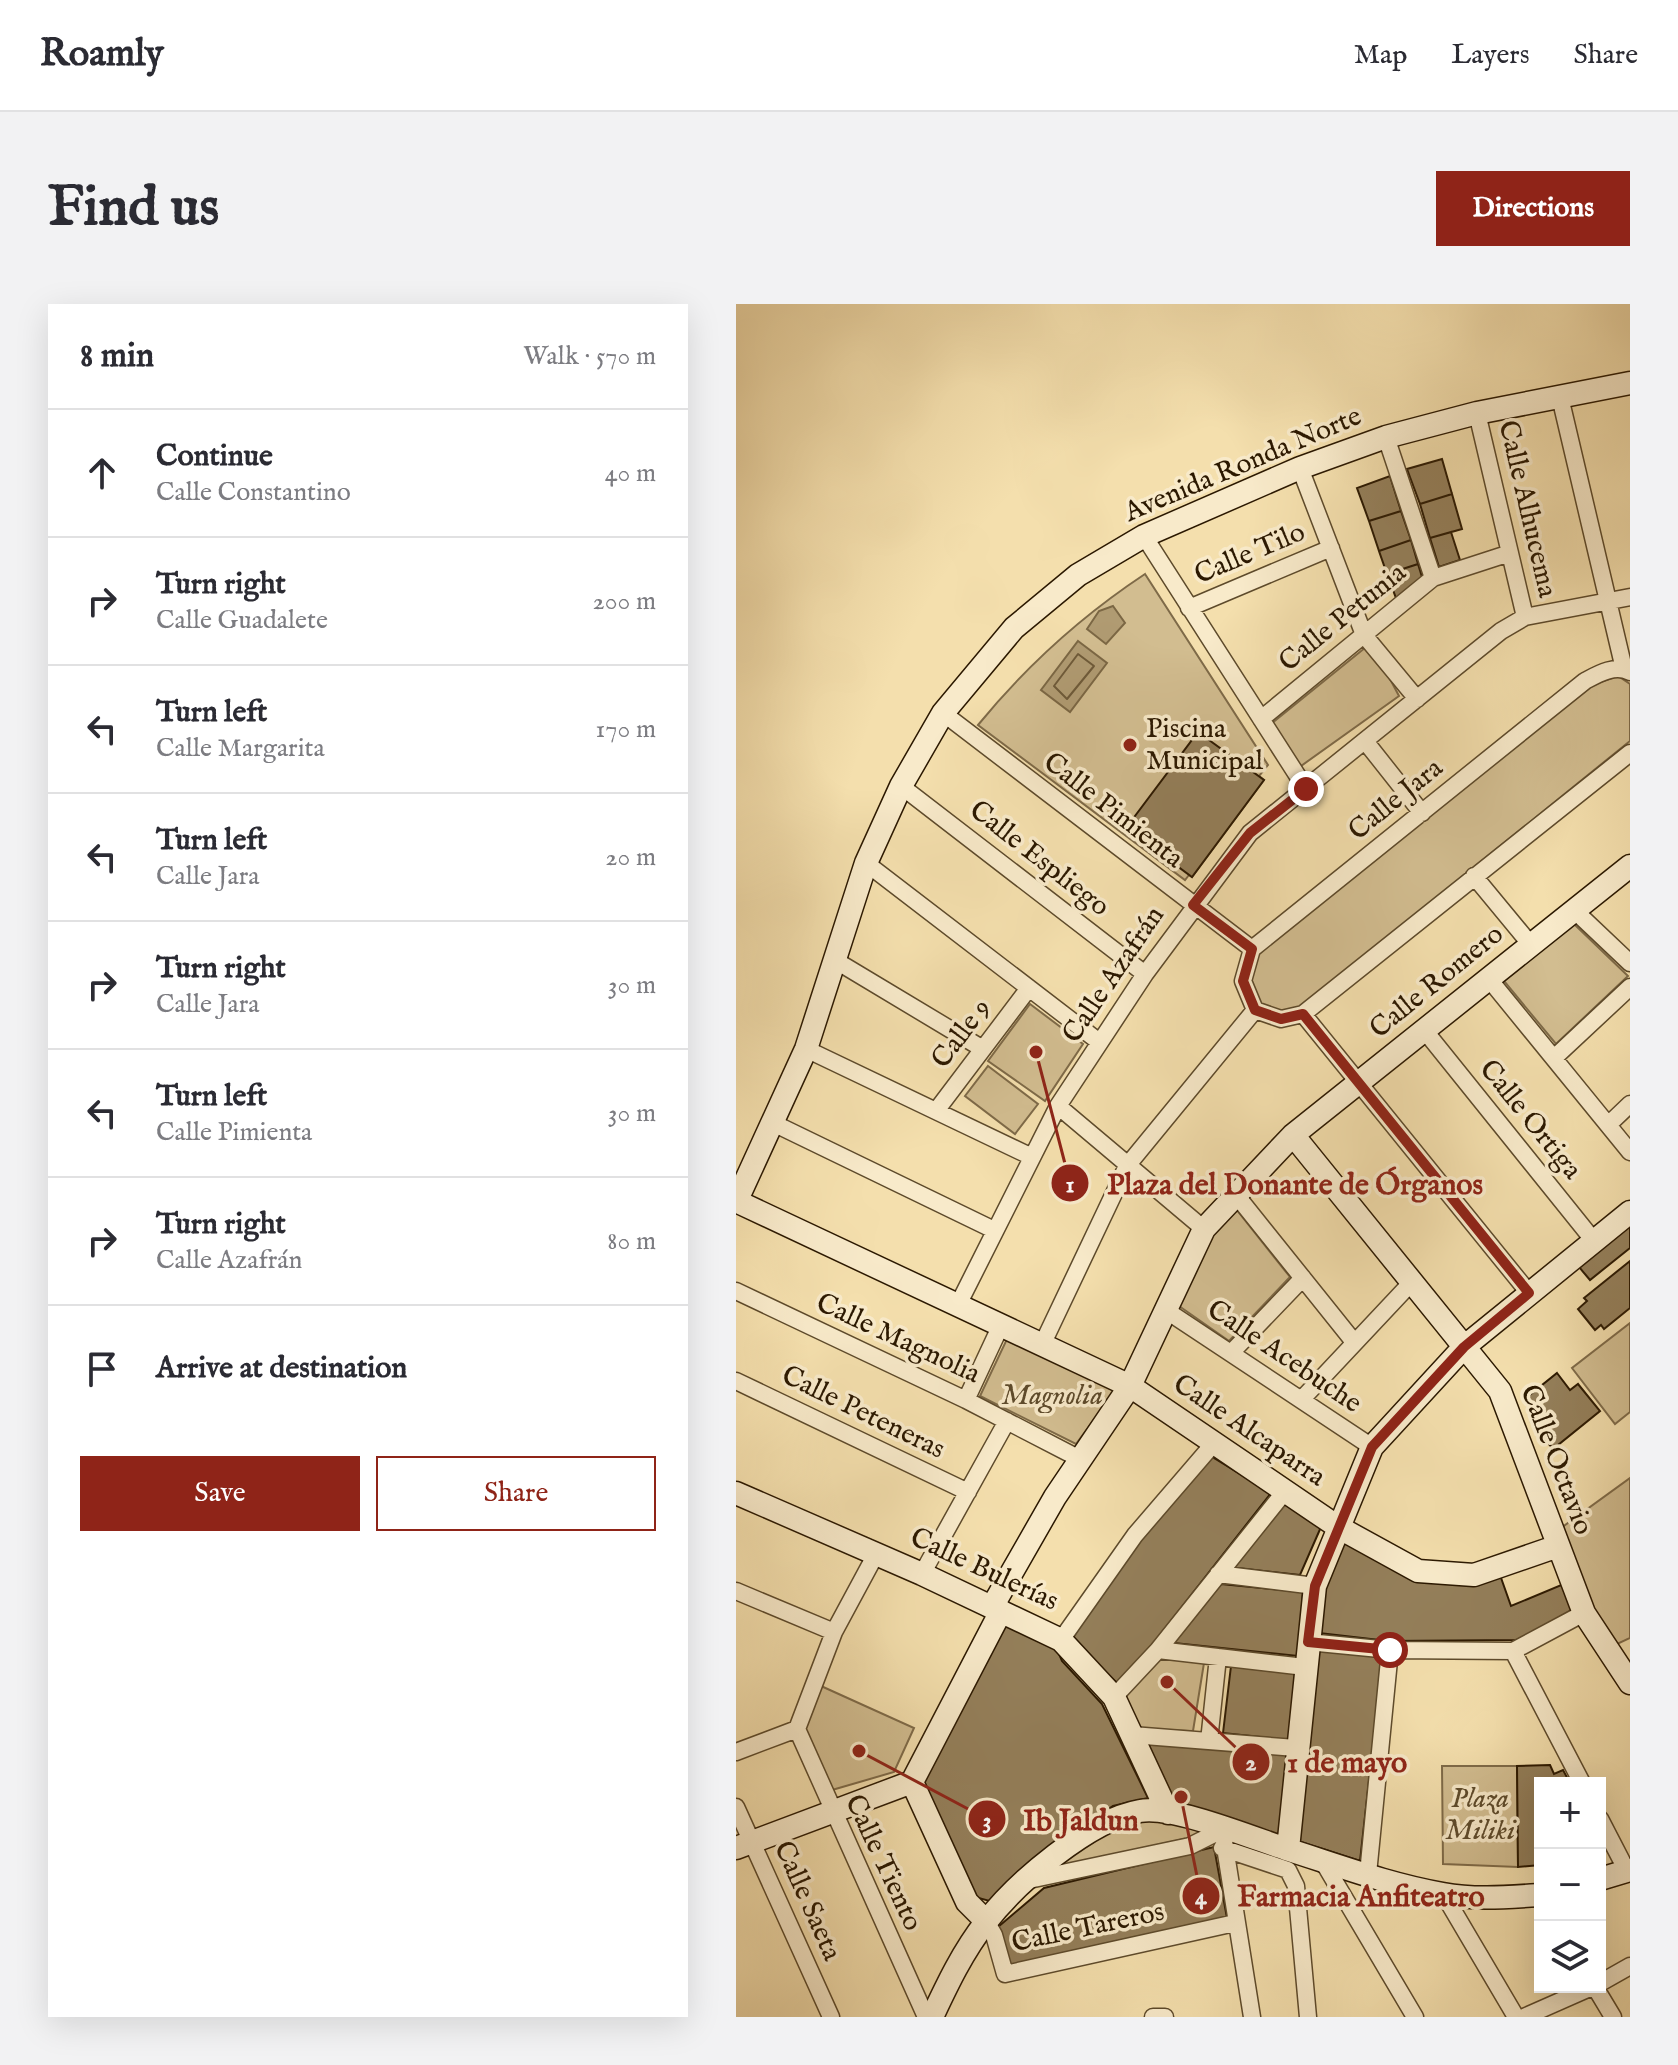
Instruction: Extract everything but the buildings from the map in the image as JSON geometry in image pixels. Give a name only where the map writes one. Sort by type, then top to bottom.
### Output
[{"type":"street","name":"Avenida Ronda Norte","points":[[736,1201],[806,1049],[866,863],[901,786],[943,713],[1014,628],[1078,575],[1144,536],[1300,468],[1386,437],[1477,413],[1630,383]]},
{"type":"street","points":[[1560,397],[1627,671]]},
{"type":"street","name":"Calle Alhucema","points":[[1477,413],[1525,617]]},
{"type":"street","points":[[1386,437],[1433,578]]},
{"type":"street","points":[[1300,468],[1364,635],[1417,699]]},
{"type":"street","points":[[1144,536],[1306,789]]},
{"type":"street","name":"Calle Tilo","points":[[1189,608],[1331,548]]},
{"type":"street","name":"Calle Petunia","points":[[1261,719],[1433,578],[1510,553]]},
{"type":"street","name":"Calle Azafrán","points":[[958,1305],[1030,1156],[1098,1041],[1193,905],[1250,833],[1501,631],[1525,617],[1630,597]]},
{"type":"street","name":"Calle Jara","points":[[1252,949],[1585,681],[1602,671],[1627,671]]},
{"type":"street","name":"Calle Pimienta","points":[[943,713],[1252,949]]},
{"type":"street","points":[[1365,741],[1422,813]]},
{"type":"street","points":[[1252,949],[1243,981],[1255,1010],[1281,1019],[1303,1014],[1630,753]]},
{"type":"street","name":"Calle Espliego","points":[[901,786],[1145,974]]},
{"type":"street","points":[[866,863],[1098,1041]]},
{"type":"street","name":"Calle Romero","points":[[912,1782],[996,1609],[1080,1459],[1130,1386],[1204,1229],[1293,1135],[1630,866]]},
{"type":"street","points":[[1474,876],[1531,945]]},
{"type":"street","points":[[1574,910],[1630,963]]},
{"type":"street","points":[[833,959],[983,1049]]},
{"type":"street","points":[[1489,979],[1630,1152]]},
{"type":"street","points":[[1554,1058],[1630,987]]},
{"type":"street","name":"Calle 9","points":[[936,1111],[1029,988]]},
{"type":"street","points":[[1043,1343],[1127,1166],[1255,1010]]},
{"type":"street","points":[[1303,1014],[1529,1293]]},
{"type":"street","name":"Calle Ortiga","points":[[1425,1031],[1594,1241]]},
{"type":"street","points":[[806,1049],[1030,1156]]},
{"type":"street","points":[[1608,1125],[1630,1104]]},
{"type":"street","points":[[1058,1106],[1204,1229]]},
{"type":"street","points":[[773,1123],[994,1230]]},
{"type":"street","name":"Calle Octavio","points":[[1293,1135],[1500,1391],[1584,1613],[1623,1659],[1630,1683]]},
{"type":"street","points":[[1237,1196],[1354,1342]]},
{"type":"street","name":"Calle Alcaparra","points":[[736,1201],[1130,1386],[1338,1527],[1418,1571],[1474,1575],[1558,1546]]},
{"type":"street","points":[[1288,1849],[1315,1586],[1372,1447],[1464,1347],[1630,1212]]},
{"type":"street","points":[[1231,1353],[1303,1278]]},
{"type":"street","points":[[1302,1399],[1411,1283]]},
{"type":"street","name":"Calle Magnolia","points":[[736,1291],[966,1400],[1080,1459]]},
{"type":"street","name":"Calle Acebuche","points":[[1167,1311],[1372,1447]]},
{"type":"street","points":[[966,1400],[1001,1325]]},
{"type":"street","name":"Calle Peteneras","points":[[736,1381],[968,1492]]},
{"type":"street","points":[[922,1574],[1007,1421]]},
{"type":"street","points":[[1061,1640],[1135,1535],[1215,1442]]},
{"type":"street","points":[[1114,1697],[1158,1650],[1286,1490]]},
{"type":"street","name":"Calle Bulerías","points":[[736,1493],[922,1574],[1061,1640],[1114,1697],[1168,1813]]},
{"type":"street","points":[[736,1752],[797,1729],[834,1632],[876,1554]]},
{"type":"street","points":[[1218,1574],[1315,1586]]},
{"type":"street","points":[[736,1591],[834,1632]]},
{"type":"street","points":[[1308,1642],[1390,1650],[1513,1651],[1584,1613]]},
{"type":"street","points":[[1158,1650],[1305,1667]]},
{"type":"street","points":[[1368,1874],[1390,1650]]},
{"type":"street","points":[[1513,1651],[1579,1777]]},
{"type":"street","points":[[1209,1741],[1218,1657]]},
{"type":"street","name":"Calle Tiento","points":[[797,1729],[831,1812],[929,2017]]},
{"type":"street","points":[[1132,1735],[1296,1748]]},
{"type":"street","points":[[744,1845],[912,1782],[967,1902],[986,1921]]},
{"type":"street","name":"Calle Saeta","points":[[736,1807],[744,1845],[831,2017]]},
{"type":"street","points":[[929,2017],[986,1921],[1059,1851],[1105,1822],[1142,1810],[1168,1813],[1288,1870],[1296,1886],[1308,2017]]},
{"type":"street","points":[[1606,1830],[1629,1871],[1606,1877]]},
{"type":"street","points":[[1224,1838],[1252,2017]]},
{"type":"street","points":[[1029,1880],[1224,1838],[1288,1849],[1444,1895],[1494,1898],[1534,1895]]},
{"type":"street","points":[[1322,1860],[1415,2017]]},
{"type":"street","points":[[1444,1895],[1516,2017]]},
{"type":"street","name":"Calle Tareros","points":[[986,1921],[994,1935],[1005,1974],[1235,1923]]},
{"type":"street","points":[[1606,1980],[1630,1966]]},
{"type":"street","points":[[1524,2017],[1580,1993]]},
{"type":"street","points":[[1598,1993],[1613,2017]]},
{"type":"green space","name":"Piscina Municipal","points":[[1145,574],[1268,765],[1259,776],[1264,780],[1192,877],[1189,875],[1185,880],[978,725],[1056,643],[1098,607]]},
{"type":"green space","points":[[1371,643],[1399,696],[1294,771],[1266,728]]},
{"type":"green space","points":[[1618,676],[1630,684],[1630,741],[1300,1008],[1280,1014],[1260,1004],[1248,981],[1258,952],[1589,686]]},
{"type":"green space","points":[[1574,924],[1628,976],[1556,1044],[1504,981]]},
{"type":"green space","points":[[1030,1004],[1083,1044],[1045,1101],[988,1061]]},
{"type":"green space","points":[[988,1066],[1038,1104],[1015,1134],[965,1096]]},
{"type":"green space","points":[[1236,1209],[1290,1277],[1229,1341],[1179,1306],[1214,1232]]},
{"type":"green space","points":[[1630,1323],[1630,1412],[1615,1424],[1572,1368]]},
{"type":"green space","name":"Magnolia","points":[[1007,1339],[1115,1391],[1076,1444],[980,1396]]},
{"type":"green space","points":[[1630,1478],[1630,1638],[1615,1645],[1587,1598],[1561,1528]]},
{"type":"green space","points":[[1158,1654],[1204,1663],[1193,1731],[1131,1729],[1116,1701]]},
{"type":"green space","points":[[821,1686],[914,1728],[894,1772],[832,1790],[804,1730]]},
{"type":"green space","name":"Plaza Miliki","points":[[1442,1766],[1517,1766],[1518,1867],[1443,1864]]},
{"type":"green space","points":[[1158,1818],[1210,1833],[1056,1868],[1113,1829]]},
{"type":"water","points":[[1113,606],[1125,623],[1106,644],[1087,629],[1099,611]]},
{"type":"water","points":[[1078,641],[1107,663],[1070,712],[1041,690]]},
{"type":"place","name":"Piscina Municipal","points":[[1130,745]]},
{"type":"place","name":"Plaza del Donante de Órganos","points":[[1036,1052]]},
{"type":"place","name":"1 de mayo","points":[[1167,1682]]},
{"type":"place","name":"Ib Jaldun","points":[[859,1751]]},
{"type":"place","name":"Farmacia Anfiteatro","points":[[1181,1797]]},
{"type":"route","points":[[1306,789],[1250,833],[1193,905],[1252,949],[1243,981],[1255,1010],[1281,1019],[1303,1014],[1529,1293],[1464,1347],[1372,1447],[1315,1586],[1308,1642],[1390,1650]]}]
